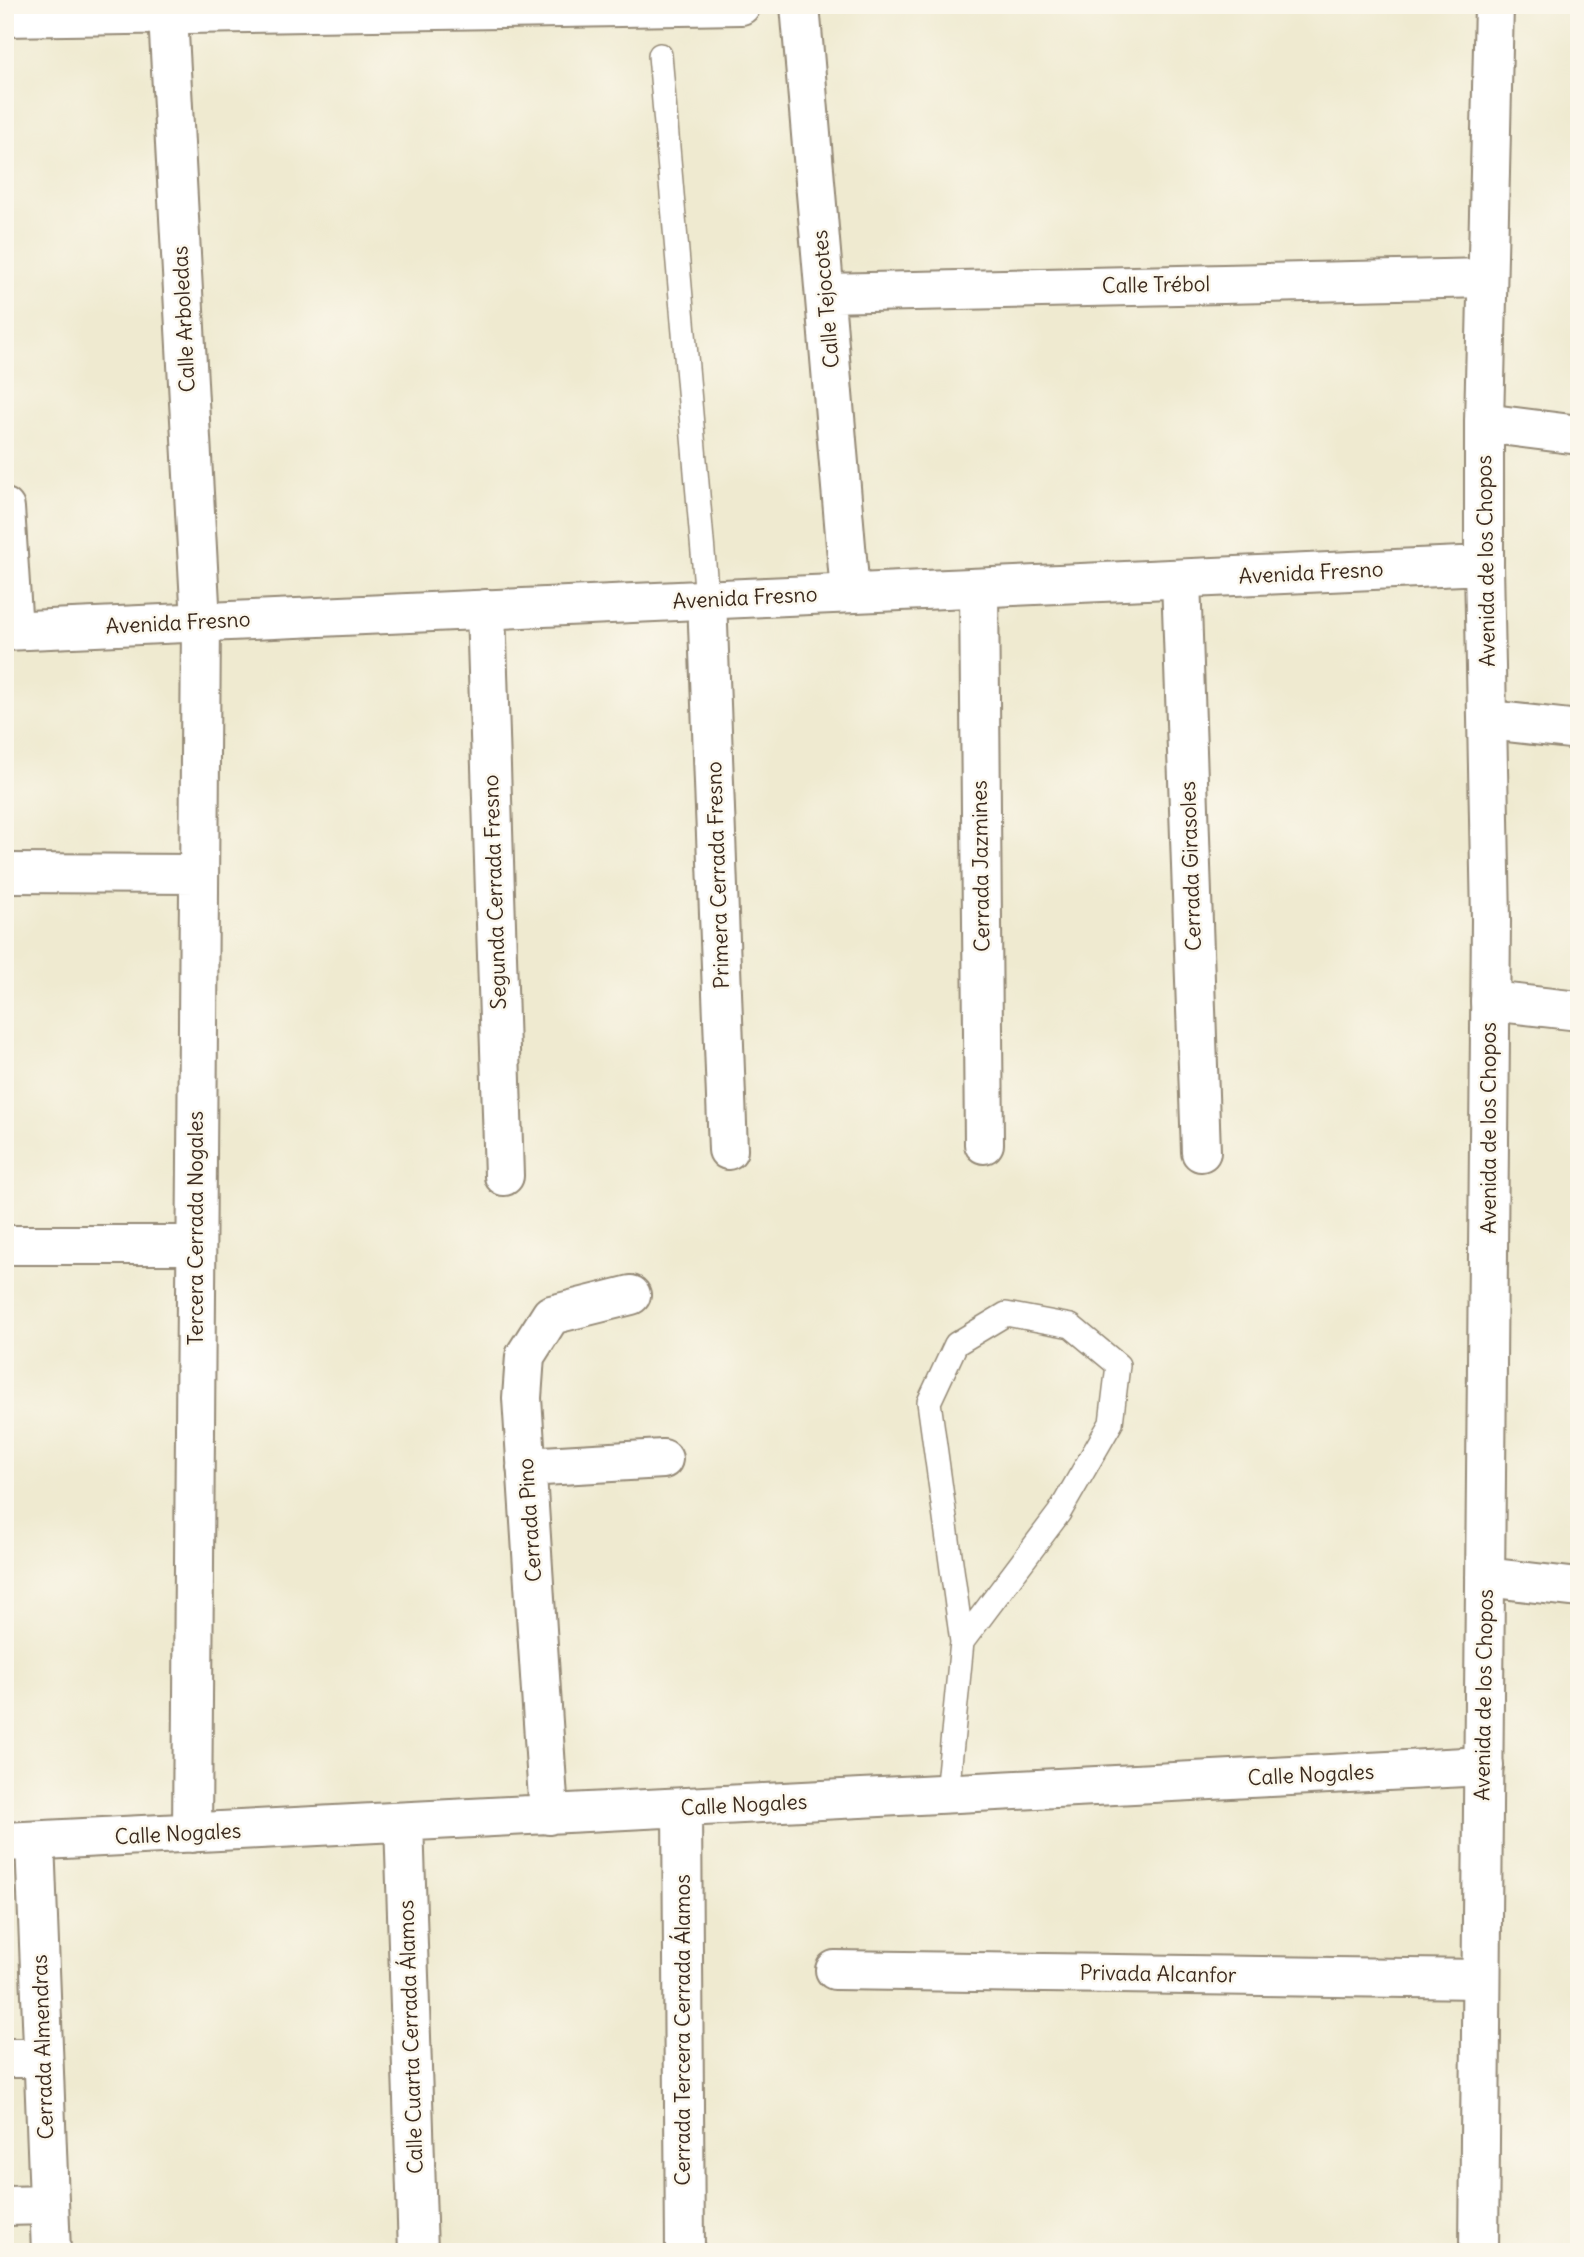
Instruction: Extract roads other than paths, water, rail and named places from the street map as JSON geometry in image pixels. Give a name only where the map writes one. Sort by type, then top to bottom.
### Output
[{"type":"street","points":[[5,18],[355,9],[741,5]]},
{"type":"street","name":"Calle Tejocotes","points":[[800,5],[850,593]]},
{"type":"street","name":"Avenida de los Chopos","points":[[1479,2252],[1490,1001],[1484,423],[1494,5]]},
{"type":"street","name":"Calle Arboledas","points":[[168,15],[201,622]]},
{"type":"street","name":"Calle Trébol","points":[[825,293],[1488,278]]},
{"type":"street","points":[[1484,423],[1579,435]]},
{"type":"street","points":[[5,508],[9,631]]},
{"type":"street","name":"Avenida Fresno","points":[[9,631],[1484,565]]},
{"type":"street","name":"Cerrada Girasoles","points":[[1181,579],[1201,1152]]},
{"type":"street","name":"Cerrada Jazmines","points":[[979,588],[984,1144]]},
{"type":"street","name":"Primera Cerrada Fresno","points":[[707,599],[728,1150]]},
{"type":"street","name":"Segunda Cerrada Fresno","points":[[486,609],[504,1176]]},
{"type":"street","name":"Tercera Cerrada Nogales","points":[[192,1833],[201,622]]},
{"type":"street","points":[[1489,720],[1579,730]]},
{"type":"street","points":[[5,873],[198,874]]},
{"type":"street","points":[[1490,1001],[1579,1011]]},
{"type":"street","points":[[5,1245],[195,1245]]},
{"type":"street","name":"Cerrada Pino","points":[[549,1815],[522,1398],[525,1356],[551,1315],[631,1295]]},
{"type":"street","points":[[526,1467],[663,1459]]},
{"type":"street","points":[[1485,1577],[1579,1588]]},
{"type":"street","name":"Calle Nogales","points":[[20,1842],[1483,1766]]},
{"type":"street","name":"Cerrada Tercera Cerrada Álamos","points":[[682,1808],[685,2252]]},
{"type":"street","name":"Calle Cuarta Cerrada Álamos","points":[[404,1822],[418,2252]]},
{"type":"street","name":"Cerrada Almendras","points":[[20,1842],[43,2058],[51,2252]]},
{"type":"street","name":"Privada Alcanfor","points":[[835,1970],[1481,1979]]},
{"type":"street","points":[[5,2059],[43,2058]]},
{"type":"street","points":[[5,2206],[49,2205]]},
{"type":"lane","points":[[660,55],[707,599]]},
{"type":"lane","points":[[947,1794],[962,1642],[929,1402],[956,1344],[1006,1314],[1071,1326],[1118,1365],[1111,1423],[1059,1513],[962,1642]]}]
